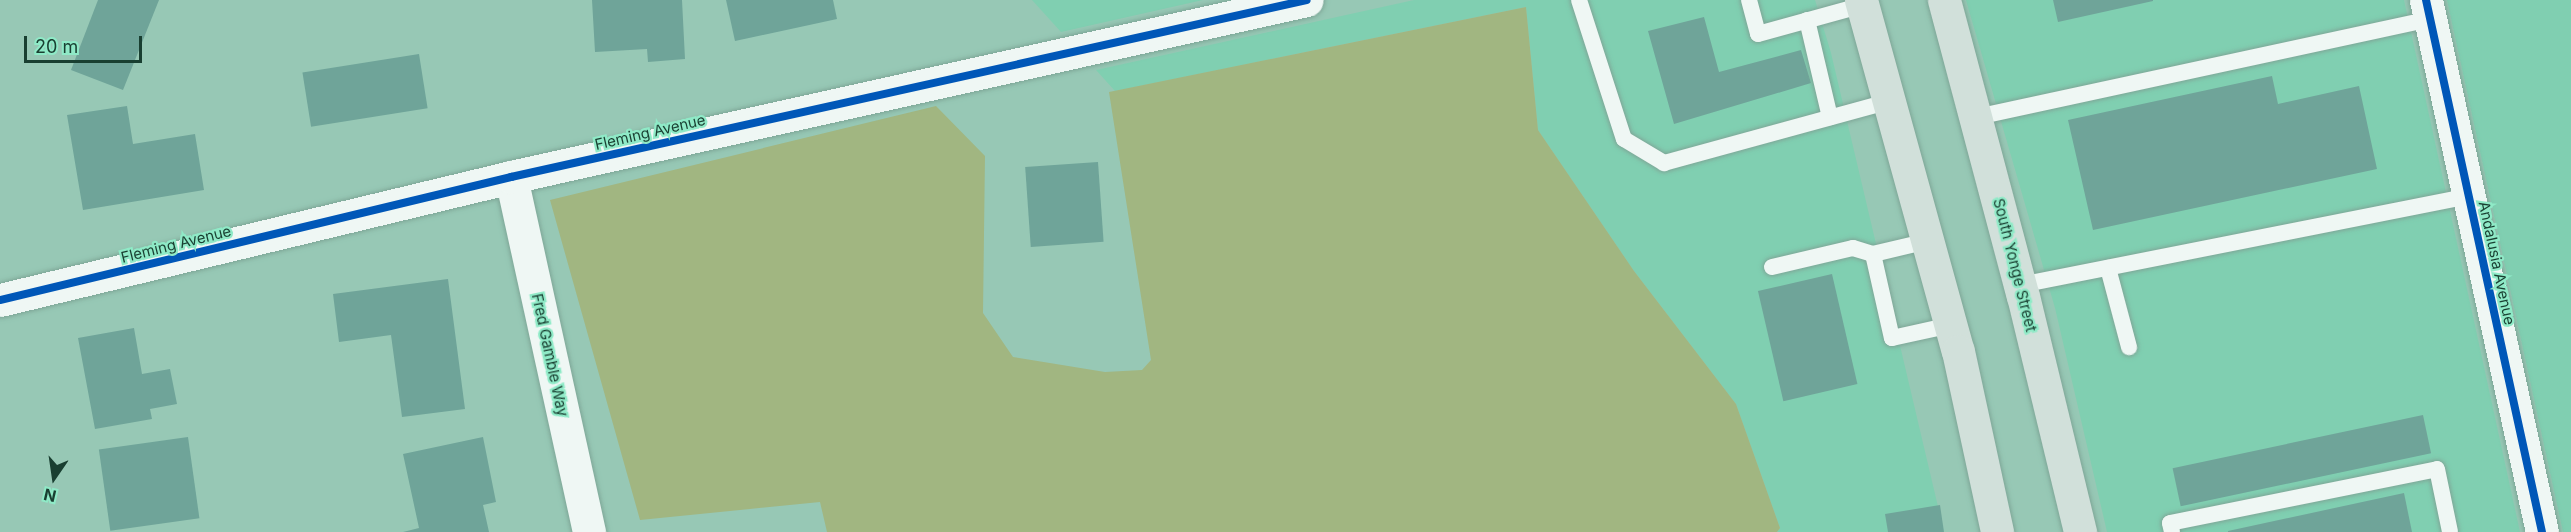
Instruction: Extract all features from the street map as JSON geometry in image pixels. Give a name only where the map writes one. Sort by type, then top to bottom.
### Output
[{"type":"main road","name":"South Yonge Street","points":[[1944,0],[2020,285],[2080,532]]},
{"type":"main road","points":[[1862,3],[1951,325],[1997,532]]},
{"type":"street","name":"Fleming Avenue","points":[[0,300],[511,177],[1307,0]]},
{"type":"street","name":"Andalusia Avenue","points":[[2428,10],[2542,532]]},
{"type":"street","name":"Fred Gamble Way","points":[[511,177],[589,532]]},
{"type":"lane","points":[[1579,0],[1624,139],[1664,163],[1890,101]]},
{"type":"lane","points":[[1749,0],[1758,34],[1862,3]]},
{"type":"lane","points":[[1977,117],[2428,10]]},
{"type":"lane","points":[[1807,20],[1830,117]]},
{"type":"lane","points":[[2020,285],[2469,196]]},
{"type":"lane","points":[[1772,267],[1852,248],[1873,254],[1928,241]]},
{"type":"lane","points":[[1873,254],[1892,338],[1951,325]]},
{"type":"lane","points":[[2108,268],[2129,347]]},
{"type":"lane","points":[[2172,532],[2170,523],[2437,469],[2450,532]]},
{"type":"shaded area","points":[[1032,0],[1203,0],[1061,32]]},
{"type":"shaded area","points":[[1414,0],[1815,0],[1831,53],[1944,532],[1777,532],[1780,528],[1736,404],[1634,271],[1538,130],[1526,7],[1115,91],[1096,70]]},
{"type":"shaded area","points":[[1966,0],[2404,0],[2520,532],[2107,532],[2055,308]]},
{"type":"shaded area","points":[[2447,0],[2571,0],[2571,532],[2563,532]]},
{"type":"shaded area","points":[[1526,7],[1538,130],[1634,271],[1736,404],[1780,528],[1777,532],[827,532],[820,502],[640,520],[550,200],[936,106],[985,156],[983,313],[1013,357],[1105,372],[1142,370],[1151,360],[1109,92]]},
{"type":"building","points":[[98,0],[159,0],[123,90],[71,70]]},
{"type":"building","points":[[592,0],[682,0],[685,59],[648,62],[647,49],[595,52]]},
{"type":"building","points":[[726,0],[833,0],[837,19],[735,41]]},
{"type":"building","points":[[2053,0],[2153,0],[2153,1],[2058,22]]},
{"type":"building","points":[[1704,17],[1719,72],[1801,50],[1811,83],[1674,124],[1648,31]]},
{"type":"building","points":[[419,54],[428,108],[311,127],[302,72]]},
{"type":"building","points":[[2272,76],[2278,104],[2359,86],[2377,169],[2093,230],[2068,120]]},
{"type":"building","points":[[127,106],[133,144],[195,134],[204,190],[83,210],[67,115]]},
{"type":"building","points":[[1098,162],[1104,242],[1031,247],[1025,167]]},
{"type":"building","points":[[1832,274],[1857,384],[1783,401],[1758,291]]},
{"type":"building","points":[[448,279],[465,409],[402,417],[391,335],[339,342],[333,294]]},
{"type":"building","points":[[134,328],[142,374],[170,369],[177,404],[150,409],[152,419],[95,429],[78,338]]},
{"type":"building","points":[[2423,415],[2431,453],[2181,506],[2173,468]]},
{"type":"building","points":[[188,437],[199,518],[110,531],[99,450]]},
{"type":"building","points":[[483,437],[496,502],[483,505],[489,532],[403,532],[419,528],[403,454]]},
{"type":"building","points":[[2404,493],[2412,532],[2228,532],[2228,531]]},
{"type":"building","points":[[1940,505],[1944,532],[1888,532],[1885,514]]},
{"type":"cycle path","points":[[0,300],[511,177],[1307,0]]},
{"type":"cycle path","points":[[2426,0],[2542,532]]}]
